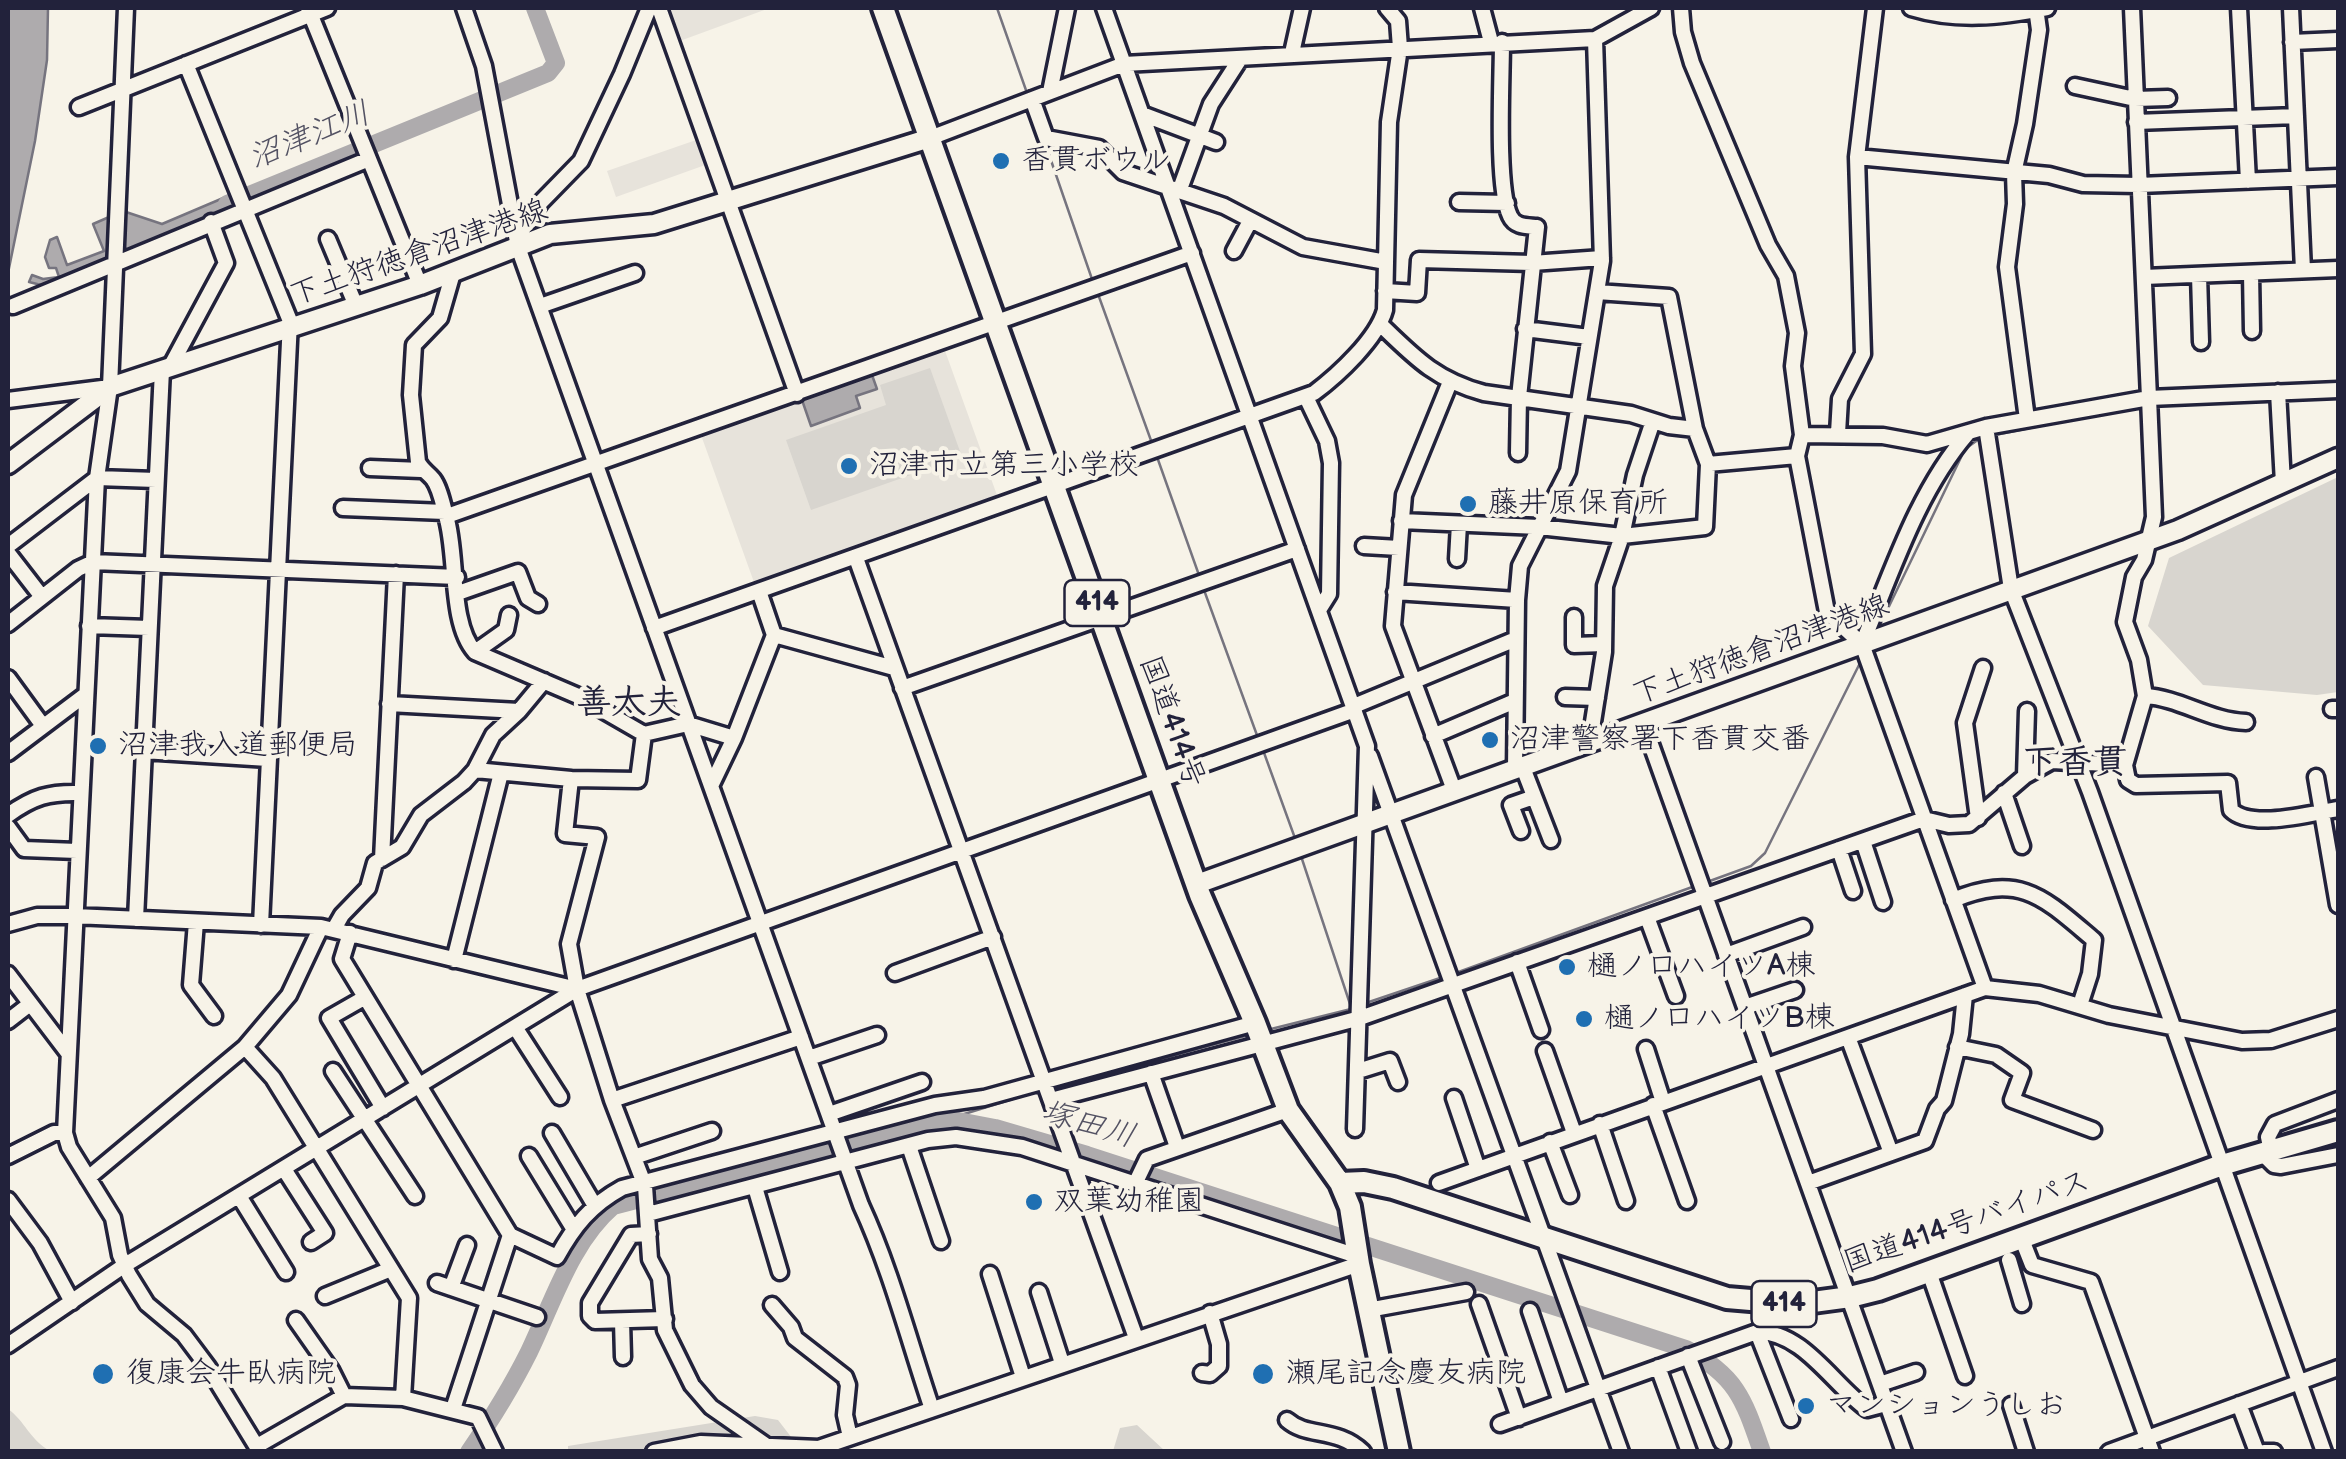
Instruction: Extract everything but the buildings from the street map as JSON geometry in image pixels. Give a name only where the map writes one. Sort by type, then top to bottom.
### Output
[{"type":"highway","name":"国道414号","points":[[883,8],[1196,884],[1288,1110],[1340,1183],[1350,1207],[1399,1452]]},
{"type":"highway","name":"国道414号バイパス","points":[[1340,1183],[1364,1182],[1392,1188],[1727,1298],[1798,1304],[1850,1297],[1929,1272],[2222,1165],[2338,1130]]},
{"type":"main road","name":"下土狩徳倉沼津港線","points":[[8,464],[110,387],[420,285],[518,242],[557,232],[654,224],[930,138]]},
{"type":"main road","name":"下土狩徳倉沼津港線","points":[[1196,884],[2178,530],[2338,458]]},
{"type":"street","points":[[126,8],[110,387],[97,478],[65,1134],[69,1148],[113,1218],[125,1265],[147,1304],[184,1335],[208,1366],[258,1449],[344,1396],[403,1398],[478,1417],[494,1447]]},
{"type":"street","points":[[79,107],[310,11],[327,8]]},
{"type":"street","points":[[464,8],[484,66],[518,242],[860,1205],[882,1252],[932,1408]]},
{"type":"street","points":[[518,242],[546,195],[580,161],[649,8]]},
{"type":"street","points":[[658,8],[798,394]]},
{"type":"street","points":[[1050,92],[1067,8]]},
{"type":"street","points":[[1104,8],[1142,114],[1174,188],[1192,253],[1249,415],[1621,1452]]},
{"type":"street","points":[[1292,53],[1302,8]]},
{"type":"street","points":[[654,628],[1306,397],[1335,377],[1381,324],[1390,122],[1400,48],[1398,21],[1387,8]]},
{"type":"street","points":[[1482,8],[1496,42],[1504,183],[1510,218],[1520,226],[1537,227],[1519,397],[1518,453]]},
{"type":"street","points":[[930,138],[1124,64],[1594,39],[1652,8]]},
{"type":"street","points":[[1682,8],[1683,32],[1692,63],[1768,245],[1786,276],[1797,332],[1793,366],[1802,435],[1797,456],[1827,612],[1862,644],[1985,988]]},
{"type":"street","points":[[1838,434],[1840,400],[1863,354],[1856,157],[1874,8]]},
{"type":"street","points":[[1911,8],[1967,18],[2040,8],[2032,88],[2014,173],[2015,204],[2007,273],[2026,419]]},
{"type":"street","points":[[2132,8],[2154,517],[2144,560],[2134,576],[2125,622],[2139,660],[2145,696],[2124,765],[2128,780],[2136,785],[2228,784],[2230,810],[2240,817],[2292,819],[2338,808]]},
{"type":"street","points":[[2239,8],[2248,181]]},
{"type":"street","points":[[2291,8],[2303,270]]},
{"type":"street","points":[[310,11],[420,285]]},
{"type":"street","points":[[1552,840],[1518,766],[1516,600],[1520,566],[1568,471],[1602,258],[1594,39]]},
{"type":"street","points":[[2292,42],[2338,40]]},
{"type":"street","points":[[1174,188],[1218,90],[1240,59]]},
{"type":"street","points":[[186,64],[290,328],[260,925]]},
{"type":"street","points":[[2075,86],[2136,99],[2168,98]]},
{"type":"street","points":[[1032,98],[1046,138],[1099,148],[1122,172],[1224,206],[1314,250],[1386,262]]},
{"type":"street","points":[[1142,114],[1216,142]]},
{"type":"street","points":[[2136,122],[2296,116]]},
{"type":"street","points":[[1856,157],[2049,175],[2082,184],[2139,186],[2338,177]]},
{"type":"street","points":[[13,306],[369,159]]},
{"type":"street","points":[[1459,202],[1508,203]]},
{"type":"street","points":[[136,919],[156,480],[166,369],[226,263],[212,222]]},
{"type":"street","points":[[1234,251],[1250,222]]},
{"type":"street","points":[[328,239],[356,306]]},
{"type":"street","points":[[343,508],[446,514],[597,465],[1192,253]]},
{"type":"street","points":[[1385,292],[1417,293],[1419,260],[1532,263],[1602,258]]},
{"type":"street","points":[[2144,277],[2338,269]]},
{"type":"street","points":[[452,273],[440,318],[414,345],[412,395],[418,462],[434,480],[446,514],[464,636],[475,652],[544,681],[644,734],[688,724],[734,738]]},
{"type":"street","points":[[540,306],[635,273]]},
{"type":"street","points":[[2251,273],[2252,331]]},
{"type":"street","points":[[2199,275],[2200,342]]},
{"type":"street","points":[[1401,521],[1622,536],[1705,527],[1708,464],[1695,429],[1669,297],[1597,292]]},
{"type":"street","points":[[1381,324],[1423,366],[1450,382],[1484,393],[1579,405],[1695,429]]},
{"type":"street","points":[[1526,329],[1590,337]]},
{"type":"street","points":[[1450,382],[1404,495],[1392,626],[1454,790]]},
{"type":"street","points":[[8,400],[110,387]]},
{"type":"street","points":[[1802,435],[1838,434],[1926,444],[1986,426],[2149,398],[2338,390]]},
{"type":"street","points":[[2278,392],[2283,483]]},
{"type":"street","points":[[1306,397],[1327,441],[1331,463],[1329,594],[1319,610]]},
{"type":"street","points":[[1590,741],[1604,644],[1604,586],[1622,536],[1634,474],[1652,422]]},
{"type":"street","points":[[1986,426],[2011,589],[2078,762],[2324,1452]]},
{"type":"street","points":[[1862,644],[1913,522],[1948,456],[1968,432]]},
{"type":"street","points":[[1708,464],[1797,456]]},
{"type":"street","points":[[370,468],[422,470]]},
{"type":"street","points":[[42,597],[8,549],[97,478],[156,480]]},
{"type":"street","points":[[1457,559],[1460,524]]},
{"type":"street","points":[[1364,546],[1399,548]]},
{"type":"street","points":[[902,688],[1297,549]]},
{"type":"street","points":[[856,558],[1136,1338]]},
{"type":"street","points":[[8,624],[92,562],[396,574],[458,585],[518,572],[528,598],[538,604]]},
{"type":"street","points":[[382,859],[396,574]]},
{"type":"street","points":[[711,786],[774,635],[759,591]]},
{"type":"street","points":[[1395,592],[1516,600]]},
{"type":"street","points":[[475,652],[506,630],[509,615]]},
{"type":"street","points":[[1574,617],[1574,645],[1604,644]]},
{"type":"street","points":[[89,626],[149,628]]},
{"type":"street","points":[[774,635],[894,668]]},
{"type":"street","points":[[8,1345],[125,1265],[577,990],[1260,744],[1516,640]]},
{"type":"street","points":[[1978,818],[1964,723],[1983,668]]},
{"type":"street","points":[[8,678],[43,726]]},
{"type":"street","points":[[88,1178],[246,1047],[289,995],[328,928],[363,896],[371,870],[402,847],[421,815],[475,770],[493,735],[544,681]]},
{"type":"street","points":[[8,753],[86,695]]},
{"type":"street","points":[[2145,696],[2226,721],[2246,722]]},
{"type":"street","points":[[1565,697],[1597,698]]},
{"type":"street","points":[[1434,736],[1515,701]]},
{"type":"street","points":[[389,704],[519,711]]},
{"type":"street","points":[[2025,776],[2027,711]]},
{"type":"street","points":[[1643,722],[1904,1452]]},
{"type":"street","points":[[475,770],[571,780],[638,780],[644,734]]},
{"type":"street","points":[[1355,1130],[1367,746]]},
{"type":"street","points":[[143,751],[268,760]]},
{"type":"street","points":[[350,933],[342,959],[510,1236],[557,1256],[594,1206],[622,1188],[1044,1081],[1259,1032],[1360,1018],[1647,917],[1702,888],[1839,849],[1924,819],[1962,826],[1978,818],[2025,776],[2052,761],[2124,765]]},
{"type":"street","points":[[454,960],[500,773]]},
{"type":"street","points":[[2316,776],[2335,864],[2338,904]]},
{"type":"street","points":[[571,780],[565,834],[596,836],[569,944],[577,990],[644,1184],[650,1259],[660,1278],[665,1330],[692,1385],[710,1407],[767,1446]]},
{"type":"street","points":[[8,814],[48,792],[80,793]]},
{"type":"street","points":[[2004,793],[2022,846]]},
{"type":"street","points":[[1521,831],[1511,805],[1534,797]]},
{"type":"street","points":[[8,828],[24,849],[77,852]]},
{"type":"street","points":[[1863,841],[1883,902]]},
{"type":"street","points":[[1839,849],[1853,890]]},
{"type":"street","points":[[1954,900],[1988,888],[2020,888],[2046,900],[2094,940],[2090,974],[2080,1005]]},
{"type":"street","points":[[8,924],[37,916],[74,916],[328,928],[577,990]]},
{"type":"street","points":[[1647,917],[1676,996]]},
{"type":"street","points":[[196,922],[190,986],[214,1016]]},
{"type":"street","points":[[1726,954],[1802,927]]},
{"type":"street","points":[[894,973],[993,937]]},
{"type":"street","points":[[1518,962],[1541,1030]]},
{"type":"street","points":[[8,974],[68,1052]]},
{"type":"street","points":[[1440,1183],[1985,988],[2040,994],[2172,1028],[2242,1041],[2266,1040],[2338,1019]]},
{"type":"street","points":[[1745,1007],[1795,990]]},
{"type":"street","points":[[1808,1183],[1925,1140],[1944,1101],[1964,995]]},
{"type":"street","points":[[364,998],[329,1018],[383,1108]]},
{"type":"street","points":[[8,1021],[30,1004]]},
{"type":"street","points":[[516,1026],[560,1097]]},
{"type":"street","points":[[1051,1100],[1150,1073],[1259,1032]]},
{"type":"street","points":[[809,1058],[877,1035]]},
{"type":"street","points":[[612,1100],[801,1037]]},
{"type":"street","points":[[1848,1037],[1891,1153]]},
{"type":"street","points":[[246,1047],[273,1078],[409,1298],[403,1398]]},
{"type":"street","points":[[1957,1047],[1996,1055],[2022,1073],[2012,1100],[2093,1130]]},
{"type":"street","points":[[1646,1049],[1687,1201]]},
{"type":"street","points":[[1545,1051],[1574,1134]]},
{"type":"street","points":[[1358,1071],[1390,1061],[1398,1082]]},
{"type":"street","points":[[333,1071],[415,1196]]},
{"type":"street","points":[[1150,1073],[1177,1146]]},
{"type":"street","points":[[829,1114],[922,1082]]},
{"type":"street","points":[[1454,1098],[1478,1169]]},
{"type":"street","points":[[2338,1100],[2275,1124],[2268,1137],[2267,1153],[2274,1165],[2281,1166],[2338,1155]]},
{"type":"street","points":[[1137,1176],[1147,1159],[1288,1110]]},
{"type":"street","points":[[1600,1124],[1626,1201]]},
{"type":"street","points":[[634,1157],[712,1130]]},
{"type":"street","points":[[8,1156],[54,1133],[65,1134]]},
{"type":"street","points":[[552,1133],[594,1206]]},
{"type":"street","points":[[648,1212],[956,1137],[1022,1147],[1137,1176],[1356,1252]]},
{"type":"street","points":[[1550,1142],[1570,1196]]},
{"type":"street","points":[[909,1146],[942,1241]]},
{"type":"street","points":[[529,1156],[574,1228]]},
{"type":"street","points":[[284,1169],[325,1233],[311,1242]]},
{"type":"street","points":[[755,1187],[780,1272]]},
{"type":"street","points":[[239,1196],[286,1272]]},
{"type":"street","points":[[8,1200],[40,1243],[72,1302]]},
{"type":"street","points":[[649,1234],[631,1236],[590,1303],[590,1316],[595,1322],[665,1319]]},
{"type":"street","points":[[453,1409],[510,1236]]},
{"type":"street","points":[[2021,1237],[2032,1265],[2090,1282],[2150,1445]]},
{"type":"street","points":[[467,1245],[444,1285],[537,1317]]},
{"type":"street","points":[[654,1452],[701,1443],[819,1448],[1210,1313],[1356,1252]]},
{"type":"street","points":[[2010,1260],[2022,1304]]},
{"type":"street","points":[[325,1296],[391,1269]]},
{"type":"street","points":[[1929,1272],[1965,1376]]},
{"type":"street","points":[[990,1274],[1024,1377]]},
{"type":"street","points":[[1039,1292],[1062,1364]]},
{"type":"street","points":[[1368,1310],[1466,1292]]},
{"type":"street","points":[[1479,1304],[1519,1418]]},
{"type":"street","points":[[772,1305],[792,1327],[795,1338],[845,1377],[845,1414],[850,1437]]},
{"type":"street","points":[[1530,1312],[1562,1402]]},
{"type":"street","points":[[1202,1373],[1210,1374],[1219,1366],[1219,1344],[1210,1313]]},
{"type":"street","points":[[296,1320],[344,1396]]},
{"type":"street","points":[[622,1321],[623,1357]]},
{"type":"street","points":[[1500,1424],[1763,1332],[1802,1349],[1867,1408],[1886,1404]]},
{"type":"street","points":[[1763,1332],[1791,1419]]},
{"type":"street","points":[[1686,1357],[1722,1442]]},
{"type":"street","points":[[1658,1367],[1689,1452]]},
{"type":"street","points":[[2109,1452],[2150,1445],[2239,1404],[2338,1368]]},
{"type":"street","points":[[1880,1384],[1916,1372]]},
{"type":"street","points":[[2239,1404],[2257,1452]]},
{"type":"street","points":[[2011,1405],[2026,1452]]},
{"type":"street","points":[[1287,1420],[1295,1427],[1335,1434],[1363,1452]]},
{"type":"street","points":[[2264,1452],[2274,1452]]},
{"type":"shaded area","points":[[8,8],[48,8],[47,60],[35,141],[8,273]]},
{"type":"shaded area","points":[[665,8],[767,8],[767,9],[677,42]]},
{"type":"shaded area","points":[[699,139],[708,164],[616,197],[607,171]]},
{"type":"shaded area","points":[[235,193],[246,202],[49,287],[29,282],[32,275],[43,279],[59,277],[56,268],[49,268],[45,257],[50,240],[57,237],[67,265],[104,251],[93,224],[123,211],[162,224]]},
{"type":"shaded area","name":"沼津市立第三小学校","points":[[944,348],[998,498],[755,585],[701,435]]},
{"type":"shaded area","points":[[930,368],[962,457],[811,510],[786,440],[886,405],[880,385]]},
{"type":"shaded area","points":[[872,375],[877,389],[856,396],[860,408],[811,426],[802,400]]},
{"type":"shaded area","points":[[2338,477],[2338,692],[2317,695],[2203,685],[2148,626],[2169,558]]},
{"type":"shaded area","points":[[8,1409],[37,1441],[50,1451],[8,1451]]},
{"type":"shaded area","points":[[755,1416],[778,1420],[802,1451],[568,1452],[568,1446]]},
{"type":"shaded area","points":[[1137,1425],[1165,1451],[1113,1451],[1120,1428]]},
{"type":"waterway","name":"沼津江川","points":[[227,204],[548,73],[556,63],[535,8]]},
{"type":"waterway","points":[[997,8],[1027,93]]},
{"type":"waterway","points":[[1045,143],[1093,282]]},
{"type":"waterway","points":[[1098,294],[1153,446]]},
{"type":"waterway","points":[[1995,435],[2120,410]]},
{"type":"waterway","points":[[1879,627],[1965,449],[1982,437]]},
{"type":"waterway","points":[[1156,454],[1200,578]]},
{"type":"waterway","points":[[1204,590],[1258,738]]},
{"type":"waterway","points":[[1707,882],[1751,866],[1765,853],[1861,661]]},
{"type":"waterway","points":[[1263,750],[1296,841]]},
{"type":"waterway","points":[[1300,853],[1351,1007]]},
{"type":"waterway","points":[[1453,974],[1695,886]]},
{"type":"waterway","points":[[1363,1004],[1446,976]]},
{"type":"waterway","points":[[1267,1030],[1351,1009]]},
{"type":"waterway","points":[[1054,1087],[1249,1035]]},
{"type":"waterway","points":[[948,1119],[1042,1090]]},
{"type":"waterway","name":"塚田川","points":[[469,1452],[522,1365],[574,1255],[613,1206],[948,1119],[995,1128],[1087,1155],[1686,1349],[1728,1380],[1750,1418],[1762,1452]]},
{"type":"place","name":"香貫ボウル","points":[[1001,161]]},
{"type":"place","name":"沼津市立第三小学校","points":[[849,466]]},
{"type":"place","name":"藤井原保育所","points":[[1468,504]]},
{"type":"place","name":"沼津警察署下香貫交番","points":[[1490,740]]},
{"type":"place","name":"沼津我入道郵便局","points":[[98,746]]},
{"type":"place","name":"樋ノ口ハイツA棟","points":[[1567,967]]},
{"type":"place","name":"樋ノ口ハイツB棟","points":[[1584,1019]]},
{"type":"place","name":"双葉幼稚園","points":[[1034,1202]]},
{"type":"place","name":"復康会牛臥病院","points":[[103,1374]]},
{"type":"place","name":"瀬尾記念慶友病院","points":[[1263,1374]]},
{"type":"place","name":"マンションうしお","points":[[1806,1406]]},
{"type":"district","name":"善太夫","points":[[629,704]]},
{"type":"district","name":"下香貫","points":[[2075,764]]}]
